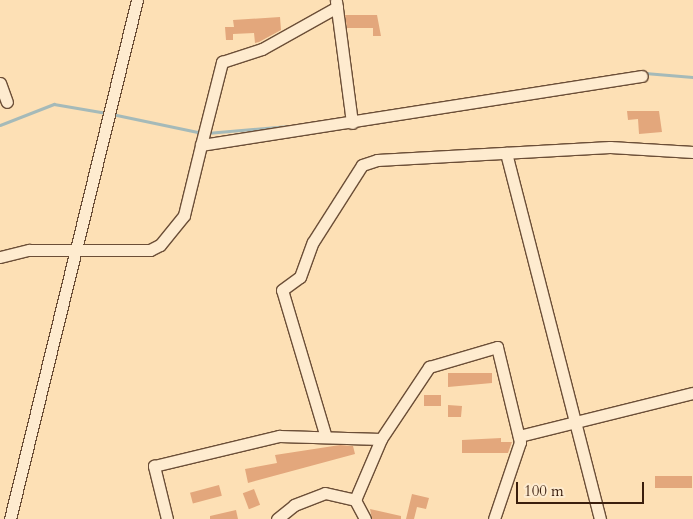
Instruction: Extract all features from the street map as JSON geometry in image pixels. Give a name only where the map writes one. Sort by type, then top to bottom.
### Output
[{"type":"street","points":[[10,519],[77,250],[136,0]]},
{"type":"street","points":[[0,258],[29,250],[150,250],[160,244],[184,215],[222,62],[262,49],[337,3],[352,123]]},
{"type":"street","points":[[201,145],[352,123],[642,76]]},
{"type":"street","points":[[0,83],[7,102]]},
{"type":"street","points":[[324,434],[282,290],[300,277],[313,242],[357,172],[377,160],[610,147],[693,152]]},
{"type":"street","points":[[506,153],[573,424],[600,519]]},
{"type":"street","points":[[355,500],[381,439],[429,367],[497,347],[519,436],[518,460],[494,519]]},
{"type":"street","points":[[519,436],[693,393]]},
{"type":"street","points":[[168,519],[154,466],[279,436],[324,434],[381,439]]},
{"type":"street","points":[[277,519],[294,505],[325,493],[355,500],[365,519]]},
{"type":"building","points":[[345,15],[377,15],[381,36],[373,36],[373,28],[347,28]]},
{"type":"building","points":[[280,17],[281,30],[259,42],[255,43],[254,33],[233,34],[233,40],[226,40],[225,27],[234,27],[233,20]]},
{"type":"building","points":[[627,111],[659,111],[662,132],[639,134],[638,119],[628,120]]},
{"type":"building","points":[[448,373],[492,373],[492,383],[448,387]]},
{"type":"building","points":[[424,395],[441,395],[441,406],[424,406]]},
{"type":"building","points":[[448,405],[462,406],[461,417],[448,417]]},
{"type":"building","points":[[501,438],[501,442],[512,442],[508,453],[462,453],[462,440]]},
{"type":"building","points":[[340,445],[353,446],[355,454],[248,483],[245,469],[277,463],[275,455]]},
{"type":"building","points":[[655,476],[692,476],[692,488],[655,488]]},
{"type":"building","points":[[219,485],[222,496],[193,503],[190,493]]},
{"type":"building","points":[[254,489],[260,505],[249,509],[243,493]]},
{"type":"building","points":[[412,494],[429,498],[426,509],[417,507],[414,519],[406,519]]},
{"type":"building","points":[[370,509],[401,516],[401,519],[372,519]]},
{"type":"building","points":[[236,510],[238,519],[210,519],[210,516]]},
{"type":"waterway","points":[[645,73],[693,77]]},
{"type":"waterway","points":[[0,125],[54,104],[106,113]]},
{"type":"waterway","points":[[112,114],[202,133]]},
{"type":"waterway","points":[[207,133],[289,126]]}]
